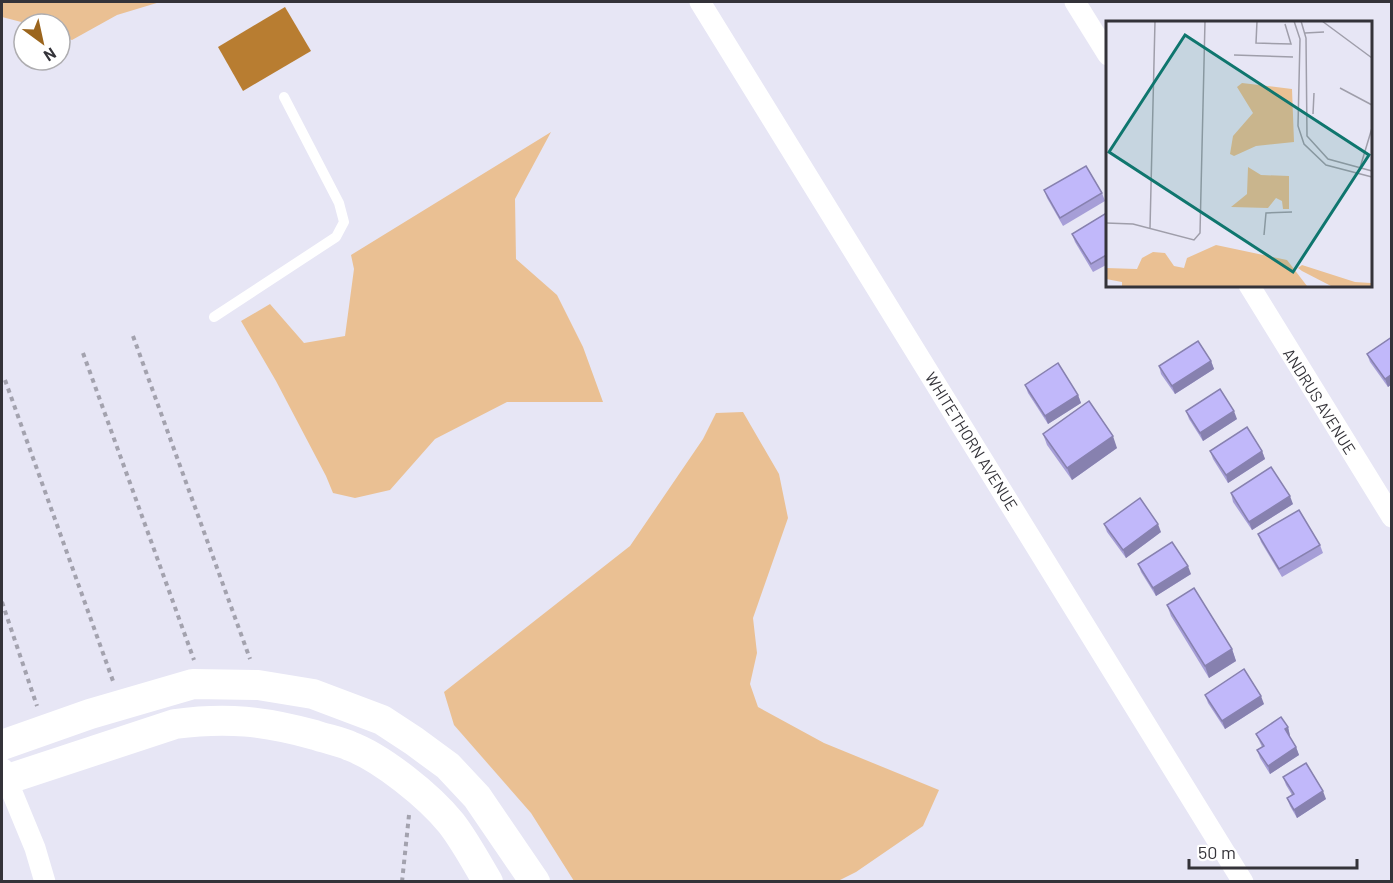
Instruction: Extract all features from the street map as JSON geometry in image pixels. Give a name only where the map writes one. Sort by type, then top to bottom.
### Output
[{"type":"street","name":"WHITETHORN AVENUE","points":[[700,2],[1243,882]]},
{"type":"street","points":[[1075,2],[1106,53]]},
{"type":"street","name":"ANDRUS AVENUE","points":[[1250,286],[1392,517]]},
{"type":"street","points":[[2,745],[90,714],[193,684],[258,684],[313,694],[382,720],[448,766],[477,797],[535,882]]},
{"type":"street","points":[[45,882],[35,848],[3,776],[175,724],[229,719],[269,723],[351,746],[395,772],[425,797],[453,826],[488,882]]},
{"type":"lane","points":[[214,317],[336,237],[344,222],[339,203],[284,97]]},
{"type":"path","points":[[133,336],[252,666]]},
{"type":"path","points":[[83,353],[197,667]]},
{"type":"path","points":[[5,380],[114,683]]},
{"type":"path","points":[[2,602],[39,711]]},
{"type":"path","points":[[402,882],[410,808]]},
{"type":"shaded area","points":[[2,2],[160,2],[117,15],[72,40],[72,12],[12,12],[12,20],[2,17]]},
{"type":"shaded area","points":[[285,7],[311,51],[243,91],[218,47]]},
{"type":"shaded area","points":[[551,132],[515,199],[516,259],[557,295],[583,347],[603,402],[507,402],[435,439],[390,490],[355,498],[333,493],[276,381],[241,321],[270,304],[304,343],[345,336],[354,269],[351,255]]},
{"type":"shaded area","points":[[743,412],[779,474],[788,518],[753,618],[757,653],[750,684],[758,707],[824,743],[939,790],[923,826],[856,872],[838,881],[574,881],[531,813],[454,725],[444,692],[630,546],[703,439],[716,413]]},
{"type":"building","points":[[1086,166],[1102,193],[1060,218],[1044,190]]},
{"type":"building","points":[[1106,213],[1106,255],[1091,264],[1072,234]]},
{"type":"building","points":[[1392,337],[1392,374],[1385,379],[1367,354]]},
{"type":"building","points":[[1198,341],[1211,361],[1172,386],[1159,366]]},
{"type":"building","points":[[1058,363],[1078,395],[1045,416],[1025,385]]},
{"type":"building","points":[[1220,389],[1234,411],[1200,433],[1186,411]]},
{"type":"building","points":[[1089,401],[1113,436],[1067,468],[1043,434]]},
{"type":"building","points":[[1247,427],[1262,451],[1226,475],[1210,451]]},
{"type":"building","points":[[1271,467],[1290,496],[1249,522],[1231,493]]},
{"type":"building","points":[[1140,498],[1158,524],[1123,550],[1104,524]]},
{"type":"building","points":[[1299,510],[1320,545],[1279,569],[1258,534]]},
{"type":"building","points":[[1172,542],[1188,566],[1153,588],[1138,564]]},
{"type":"building","points":[[1194,588],[1232,649],[1205,666],[1167,605]]},
{"type":"building","points":[[1244,669],[1261,696],[1222,721],[1205,695]]},
{"type":"building","points":[[1281,717],[1296,747],[1268,766],[1257,750],[1264,746],[1256,734]]},
{"type":"building","points":[[1306,763],[1323,791],[1294,810],[1287,798],[1294,794],[1283,777]]}]
